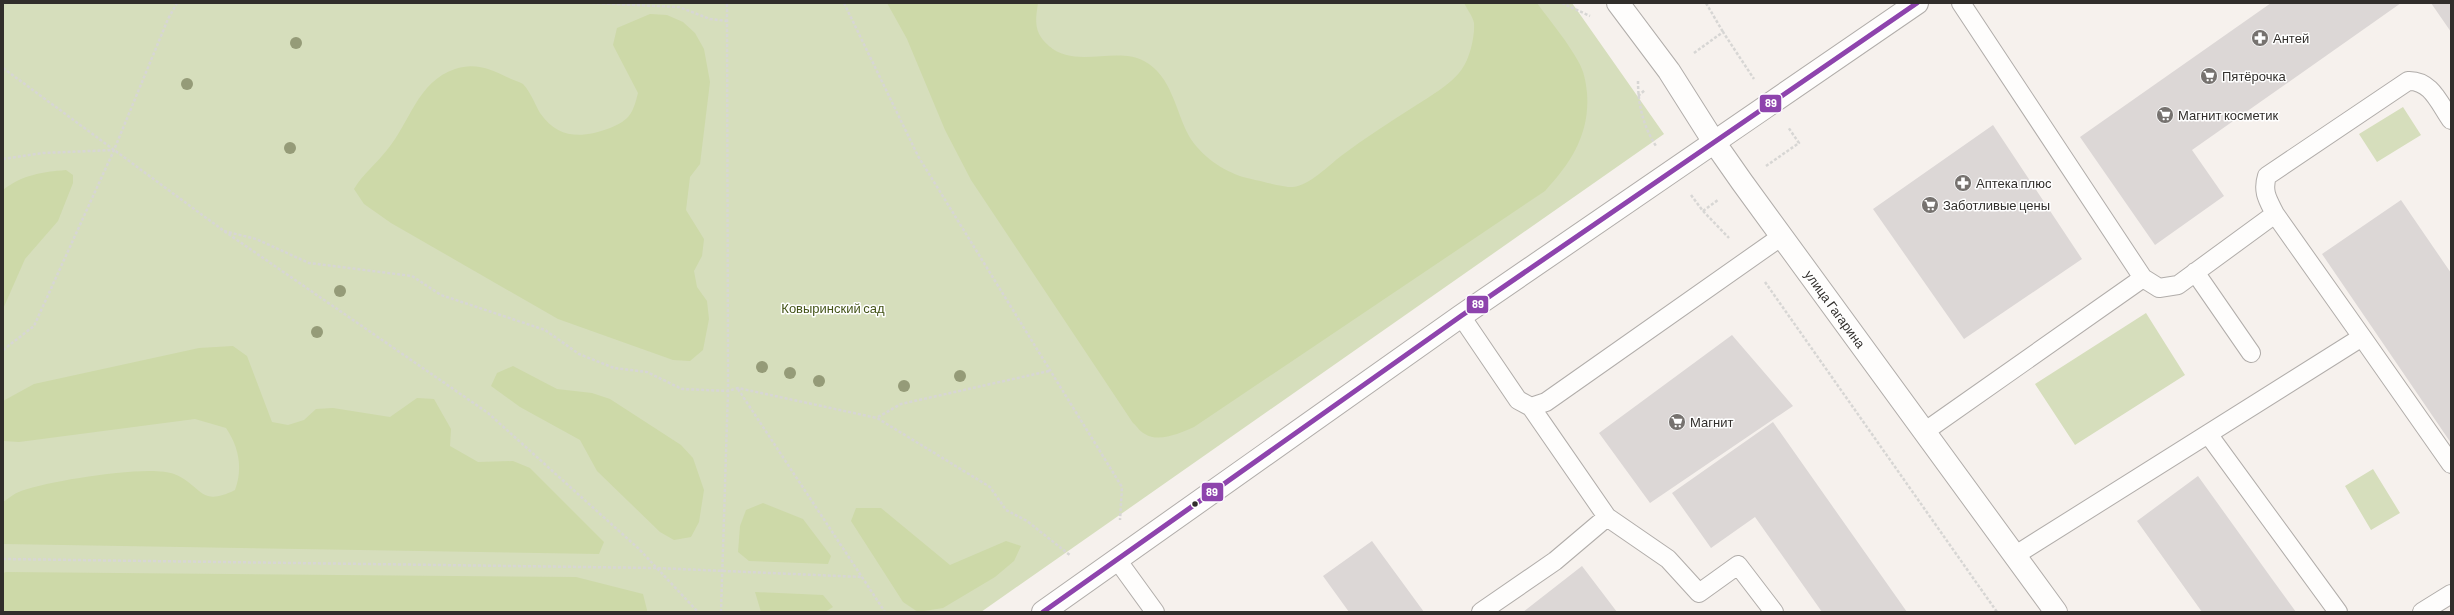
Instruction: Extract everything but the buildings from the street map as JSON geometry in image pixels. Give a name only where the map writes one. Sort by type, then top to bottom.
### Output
[{"type":"street","name":"улица Гагарина","points":[[1618,3],[1669,71],[1714,142],[2056,612]]},
{"type":"street","points":[[1043,612],[1118,561],[1462,316],[1917,3]]},
{"type":"lane","points":[[1961,3],[2143,278],[2159,288],[2178,284],[2275,214]]},
{"type":"lane","points":[[2451,120],[2427,84],[2418,80],[2408,81],[2267,176],[2264,186],[2265,196],[2275,214],[2451,464]]},
{"type":"lane","points":[[1531,407],[1546,402],[1782,236]]},
{"type":"lane","points":[[2195,272],[2251,353]]},
{"type":"lane","points":[[1924,432],[2143,278]]},
{"type":"lane","points":[[1462,316],[1518,400],[1531,407],[1607,517],[1668,559],[1699,593],[1738,565],[1774,612]]},
{"type":"lane","points":[[2014,556],[2362,337]]},
{"type":"lane","points":[[2208,434],[2338,612]]},
{"type":"lane","points":[[1481,612],[1555,561],[1607,517]]},
{"type":"lane","points":[[1118,561],[1155,612]]},
{"type":"lane","points":[[2422,612],[2451,594]]},
{"type":"path","points":[[3,350],[34,326],[114,150],[168,19],[177,3]]},
{"type":"path","points":[[592,3],[679,7],[710,19],[726,21]]},
{"type":"path","points":[[721,612],[728,391],[726,3]]},
{"type":"path","points":[[844,3],[918,156],[1122,487],[1118,561]]},
{"type":"path","points":[[1706,3],[1723,32]]},
{"type":"path","points":[[3,68],[224,231],[488,412],[638,549],[698,612]]},
{"type":"path","points":[[3,159],[42,153],[114,150]]},
{"type":"path","points":[[1703,211],[1749,259],[1997,612]]},
{"type":"path","points":[[224,231],[256,239],[309,263],[412,276],[441,295],[545,330],[579,354],[614,368],[647,372],[682,389],[728,391],[738,388],[877,418],[990,487],[1006,510],[1027,520],[1096,576]]},
{"type":"path","points":[[877,418],[901,404],[1050,371]]},
{"type":"path","points":[[738,388],[885,612]]},
{"type":"path","points":[[3,559],[656,568],[862,577]]},
{"type":"green space","name":"Ковыринский сад","points":[[3,3],[1572,3],[1664,134],[981,612],[3,612]]},
{"type":"green space","points":[[887,3],[1038,3],[1036,22],[1038,32],[1049,46],[1059,53],[1071,56],[1121,56],[1133,57],[1144,61],[1161,75],[1167,84],[1184,126],[1199,150],[1220,166],[1235,174],[1284,186],[1293,187],[1306,183],[1359,143],[1440,89],[1458,74],[1467,59],[1474,34],[1474,23],[1464,3],[1537,3],[1569,46],[1582,69],[1587,93],[1586,121],[1571,158],[1545,191],[1194,427],[1170,436],[1157,438],[1151,437],[1143,433],[1133,423],[971,180],[945,130],[907,39]]},
{"type":"green space","points":[[650,14],[667,15],[683,22],[695,33],[704,49],[710,82],[700,164],[690,177],[686,210],[704,239],[702,256],[694,271],[697,287],[707,301],[709,319],[703,350],[690,361],[673,360],[558,319],[391,223],[364,204],[354,189],[395,139],[423,93],[442,75],[462,67],[476,66],[496,72],[523,84],[547,122],[563,132],[581,135],[590,134],[617,125],[630,115],[638,93],[613,45],[617,28]]},
{"type":"green space","points":[[2403,107],[2421,135],[2377,162],[2359,134]]},
{"type":"green space","points":[[66,170],[73,175],[73,183],[58,221],[25,259],[3,309],[3,190],[17,181],[33,175]]},
{"type":"green space","points":[[2146,313],[2185,375],[2075,445],[2035,384]]},
{"type":"green space","points":[[233,346],[247,356],[272,422],[288,425],[304,420],[316,409],[333,408],[390,417],[417,398],[434,399],[451,429],[450,446],[478,462],[513,461],[530,468],[604,542],[599,554],[3,544],[3,502],[18,492],[37,486],[77,478],[123,472],[162,471],[174,474],[183,479],[207,496],[214,497],[235,490],[239,474],[239,466],[237,450],[230,435],[226,428],[195,419],[19,442],[3,441],[3,401],[34,384],[199,348]]},
{"type":"green space","points":[[513,366],[557,389],[592,393],[610,399],[681,445],[693,458],[704,490],[699,522],[691,537],[674,540],[660,532],[597,471],[580,440],[520,407],[491,386],[497,373]]},
{"type":"green space","points":[[2373,469],[2400,513],[2371,530],[2345,486]]},
{"type":"green space","points":[[763,503],[803,519],[831,556],[828,564],[749,561],[738,552],[740,526],[746,510]]},
{"type":"green space","points":[[856,508],[881,508],[950,565],[1006,541],[1021,546],[1014,561],[995,577],[943,608],[918,612],[903,602],[851,521]]},
{"type":"green space","points":[[3,573],[576,577],[643,594],[647,612],[3,612]]},
{"type":"green space","points":[[755,592],[823,595],[833,607],[825,612],[761,612]]},
{"type":"transit line","name":"89","points":[[1043,612],[1461,316],[1917,3]]},
{"type":"place","name":"Антей","points":[[2260,38]]},
{"type":"place","name":"Пятёрочка","points":[[2209,76]]},
{"type":"place","name":"Магнит косметик","points":[[2165,115]]},
{"type":"place","name":"Аптека плюс","points":[[1963,183]]},
{"type":"place","name":"Заботливые цены","points":[[1930,205]]},
{"type":"place","name":"Магнит","points":[[1677,422]]}]
